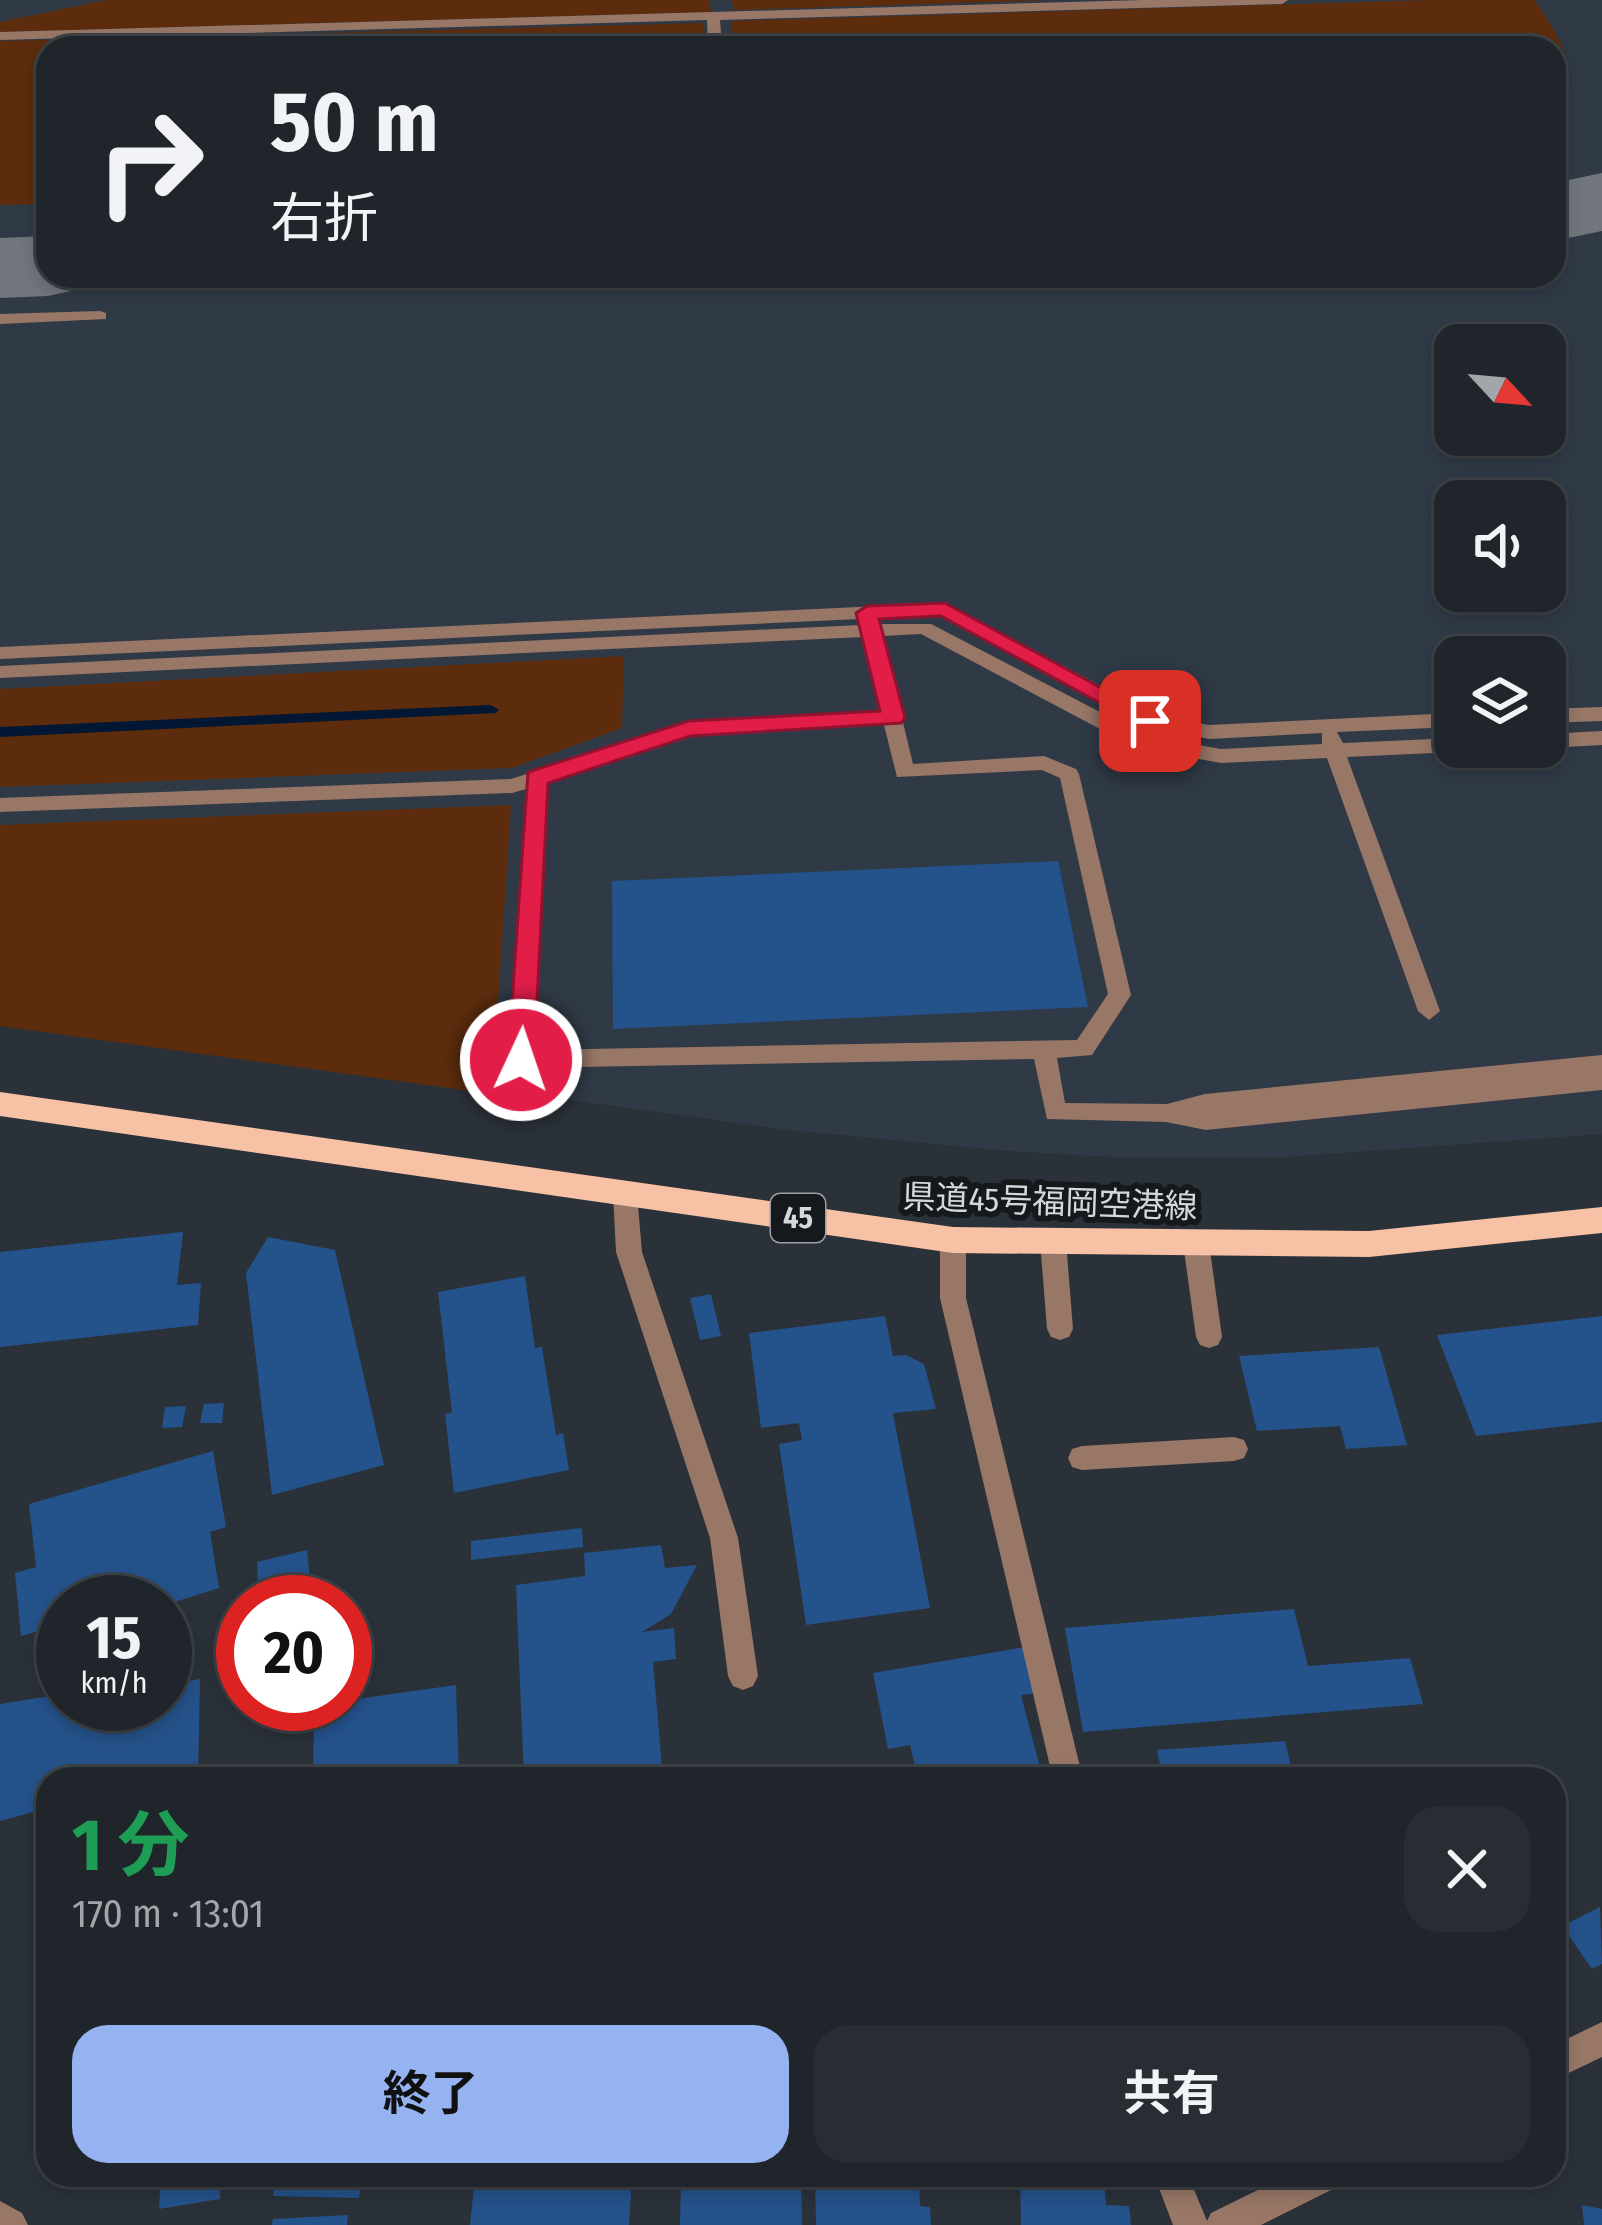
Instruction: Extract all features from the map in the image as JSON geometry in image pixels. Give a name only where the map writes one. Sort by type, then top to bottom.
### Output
[{"type":"main road","name":"県道45号福岡空港線","points":[[0,1104],[953,1240],[1369,1244],[1602,1220]]},
{"type":"street","points":[[0,36],[1282,0]]},
{"type":"street","points":[[713,16],[714,36]]},
{"type":"street","points":[[0,319],[100,316]]},
{"type":"street","points":[[0,672],[869,621],[945,609],[1150,721],[1181,729],[1209,732],[1434,722]]},
{"type":"street","points":[[0,653],[869,621],[924,628],[1141,742],[1221,756],[1434,746]]},
{"type":"street","points":[[537,778],[521,1060],[1084,1049],[1120,995],[1069,774],[1044,763],[904,772],[869,621]]},
{"type":"street","points":[[1566,715],[1602,714]]},
{"type":"street","points":[[0,805],[512,786],[689,729],[893,718]]},
{"type":"street","points":[[1326,726],[1429,1011]]},
{"type":"street","points":[[1566,740],[1602,738]]},
{"type":"street","points":[[1044,1050],[1055,1112],[1166,1113],[1206,1120],[1602,1081]]},
{"type":"street","points":[[1166,1113],[1205,1103],[1602,1064]]},
{"type":"street","points":[[626,1194],[629,1252],[724,1538],[742,1676]]},
{"type":"street","points":[[953,1240],[953,1298],[1065,1767]]},
{"type":"street","points":[[1053,1241],[1060,1329]]},
{"type":"street","points":[[1196,1243],[1209,1337]]},
{"type":"street","points":[[1082,1458],[1234,1449]]},
{"type":"street","points":[[1566,2057],[1602,2039]]},
{"type":"street","points":[[1176,2187],[1191,2225]]},
{"type":"street","points":[[1223,2225],[1301,2187]]},
{"type":"street","points":[[0,2218],[10,2225]]},
{"type":"shaded area","points":[[0,0],[1602,0],[1602,1134],[1284,1157],[1129,1158],[780,1129],[0,1021]]},
{"type":"shaded area","points":[[106,0],[709,0],[711,12],[0,32],[0,22]]},
{"type":"shaded area","points":[[732,0],[1060,0],[734,10]]},
{"type":"shaded area","points":[[1535,0],[1557,36],[733,36],[731,21]]},
{"type":"shaded area","points":[[704,23],[705,36],[196,36]]},
{"type":"shaded area","points":[[36,40],[36,204],[0,205],[0,41]]},
{"type":"shaded area","points":[[624,656],[622,728],[512,768],[0,787],[0,689]]},
{"type":"shaded area","points":[[511,805],[492,1094],[0,1026],[0,825]]},
{"type":"building","points":[[1058,861],[1088,1007],[613,1029],[612,881]]},
{"type":"building","points":[[183,1232],[177,1285],[201,1283],[198,1325],[0,1347],[0,1252]]},
{"type":"building","points":[[268,1237],[335,1250],[384,1465],[272,1495],[246,1273]]},
{"type":"building","points":[[525,1276],[535,1348],[542,1347],[556,1435],[563,1433],[569,1470],[454,1493],[445,1414],[452,1413],[438,1292]]},
{"type":"building","points":[[711,1294],[721,1336],[700,1340],[690,1298]]},
{"type":"building","points":[[885,1316],[893,1356],[906,1355],[924,1364],[936,1409],[893,1413],[930,1608],[806,1625],[779,1444],[802,1440],[799,1423],[761,1428],[749,1333]]},
{"type":"building","points":[[1602,1316],[1602,1422],[1476,1436],[1437,1335]]},
{"type":"building","points":[[1379,1347],[1407,1445],[1346,1449],[1340,1426],[1257,1431],[1239,1356]]},
{"type":"building","points":[[224,1403],[222,1423],[200,1423],[204,1404]]},
{"type":"building","points":[[186,1406],[182,1427],[162,1428],[165,1407]]},
{"type":"building","points":[[213,1451],[226,1527],[210,1532],[216,1589],[192,1596],[192,1575],[36,1575],[36,1632],[21,1636],[15,1573],[36,1567],[29,1504]]},
{"type":"building","points":[[582,1528],[583,1547],[471,1560],[471,1541]]},
{"type":"building","points":[[661,1545],[665,1568],[697,1565],[671,1614],[642,1632],[674,1628],[676,1659],[653,1662],[662,1767],[524,1767],[516,1585],[585,1576],[584,1553]]},
{"type":"building","points":[[307,1550],[310,1575],[258,1575],[257,1562]]},
{"type":"building","points":[[1294,1609],[1308,1666],[1410,1658],[1423,1704],[1083,1732],[1065,1628]]},
{"type":"building","points":[[1025,1647],[1037,1693],[1021,1695],[1040,1767],[915,1767],[910,1745],[888,1749],[873,1673]]},
{"type":"building","points":[[200,1679],[198,1767],[36,1767],[36,1811],[0,1821],[0,1704],[36,1698],[36,1731],[192,1731],[192,1680]]},
{"type":"building","points":[[456,1685],[459,1767],[313,1767],[314,1731],[372,1731],[372,1697]]},
{"type":"building","points":[[1285,1741],[1291,1767],[1161,1767],[1157,1750]]},
{"type":"building","points":[[1600,1907],[1602,1964],[1592,1969],[1566,1932],[1566,1924]]},
{"type":"building","points":[[160,2187],[220,2187],[220,2199],[159,2209]]},
{"type":"building","points":[[274,2187],[360,2187],[359,2198],[273,2196]]},
{"type":"building","points":[[474,2187],[631,2187],[629,2225],[470,2225]]},
{"type":"building","points":[[681,2187],[801,2187],[802,2225],[680,2225]]},
{"type":"building","points":[[815,2187],[919,2187],[920,2206],[930,2207],[931,2225],[816,2225]]},
{"type":"building","points":[[1020,2187],[1105,2187],[1106,2205],[1129,2206],[1131,2225],[1021,2225]]},
{"type":"building","points":[[1582,2205],[1602,2209],[1602,2225],[1584,2225]]},
{"type":"building","points":[[348,2215],[347,2225],[272,2225],[273,2219]]},
{"type":"waterway","points":[[0,732],[491,710]]},
{"type":"taxiway","points":[[1566,210],[1602,202]]},
{"type":"taxiway","points":[[0,268],[36,266]]},
{"type":"route","points":[[521,1060],[537,778],[689,729],[893,718],[867,613],[945,609],[1150,721]]}]
